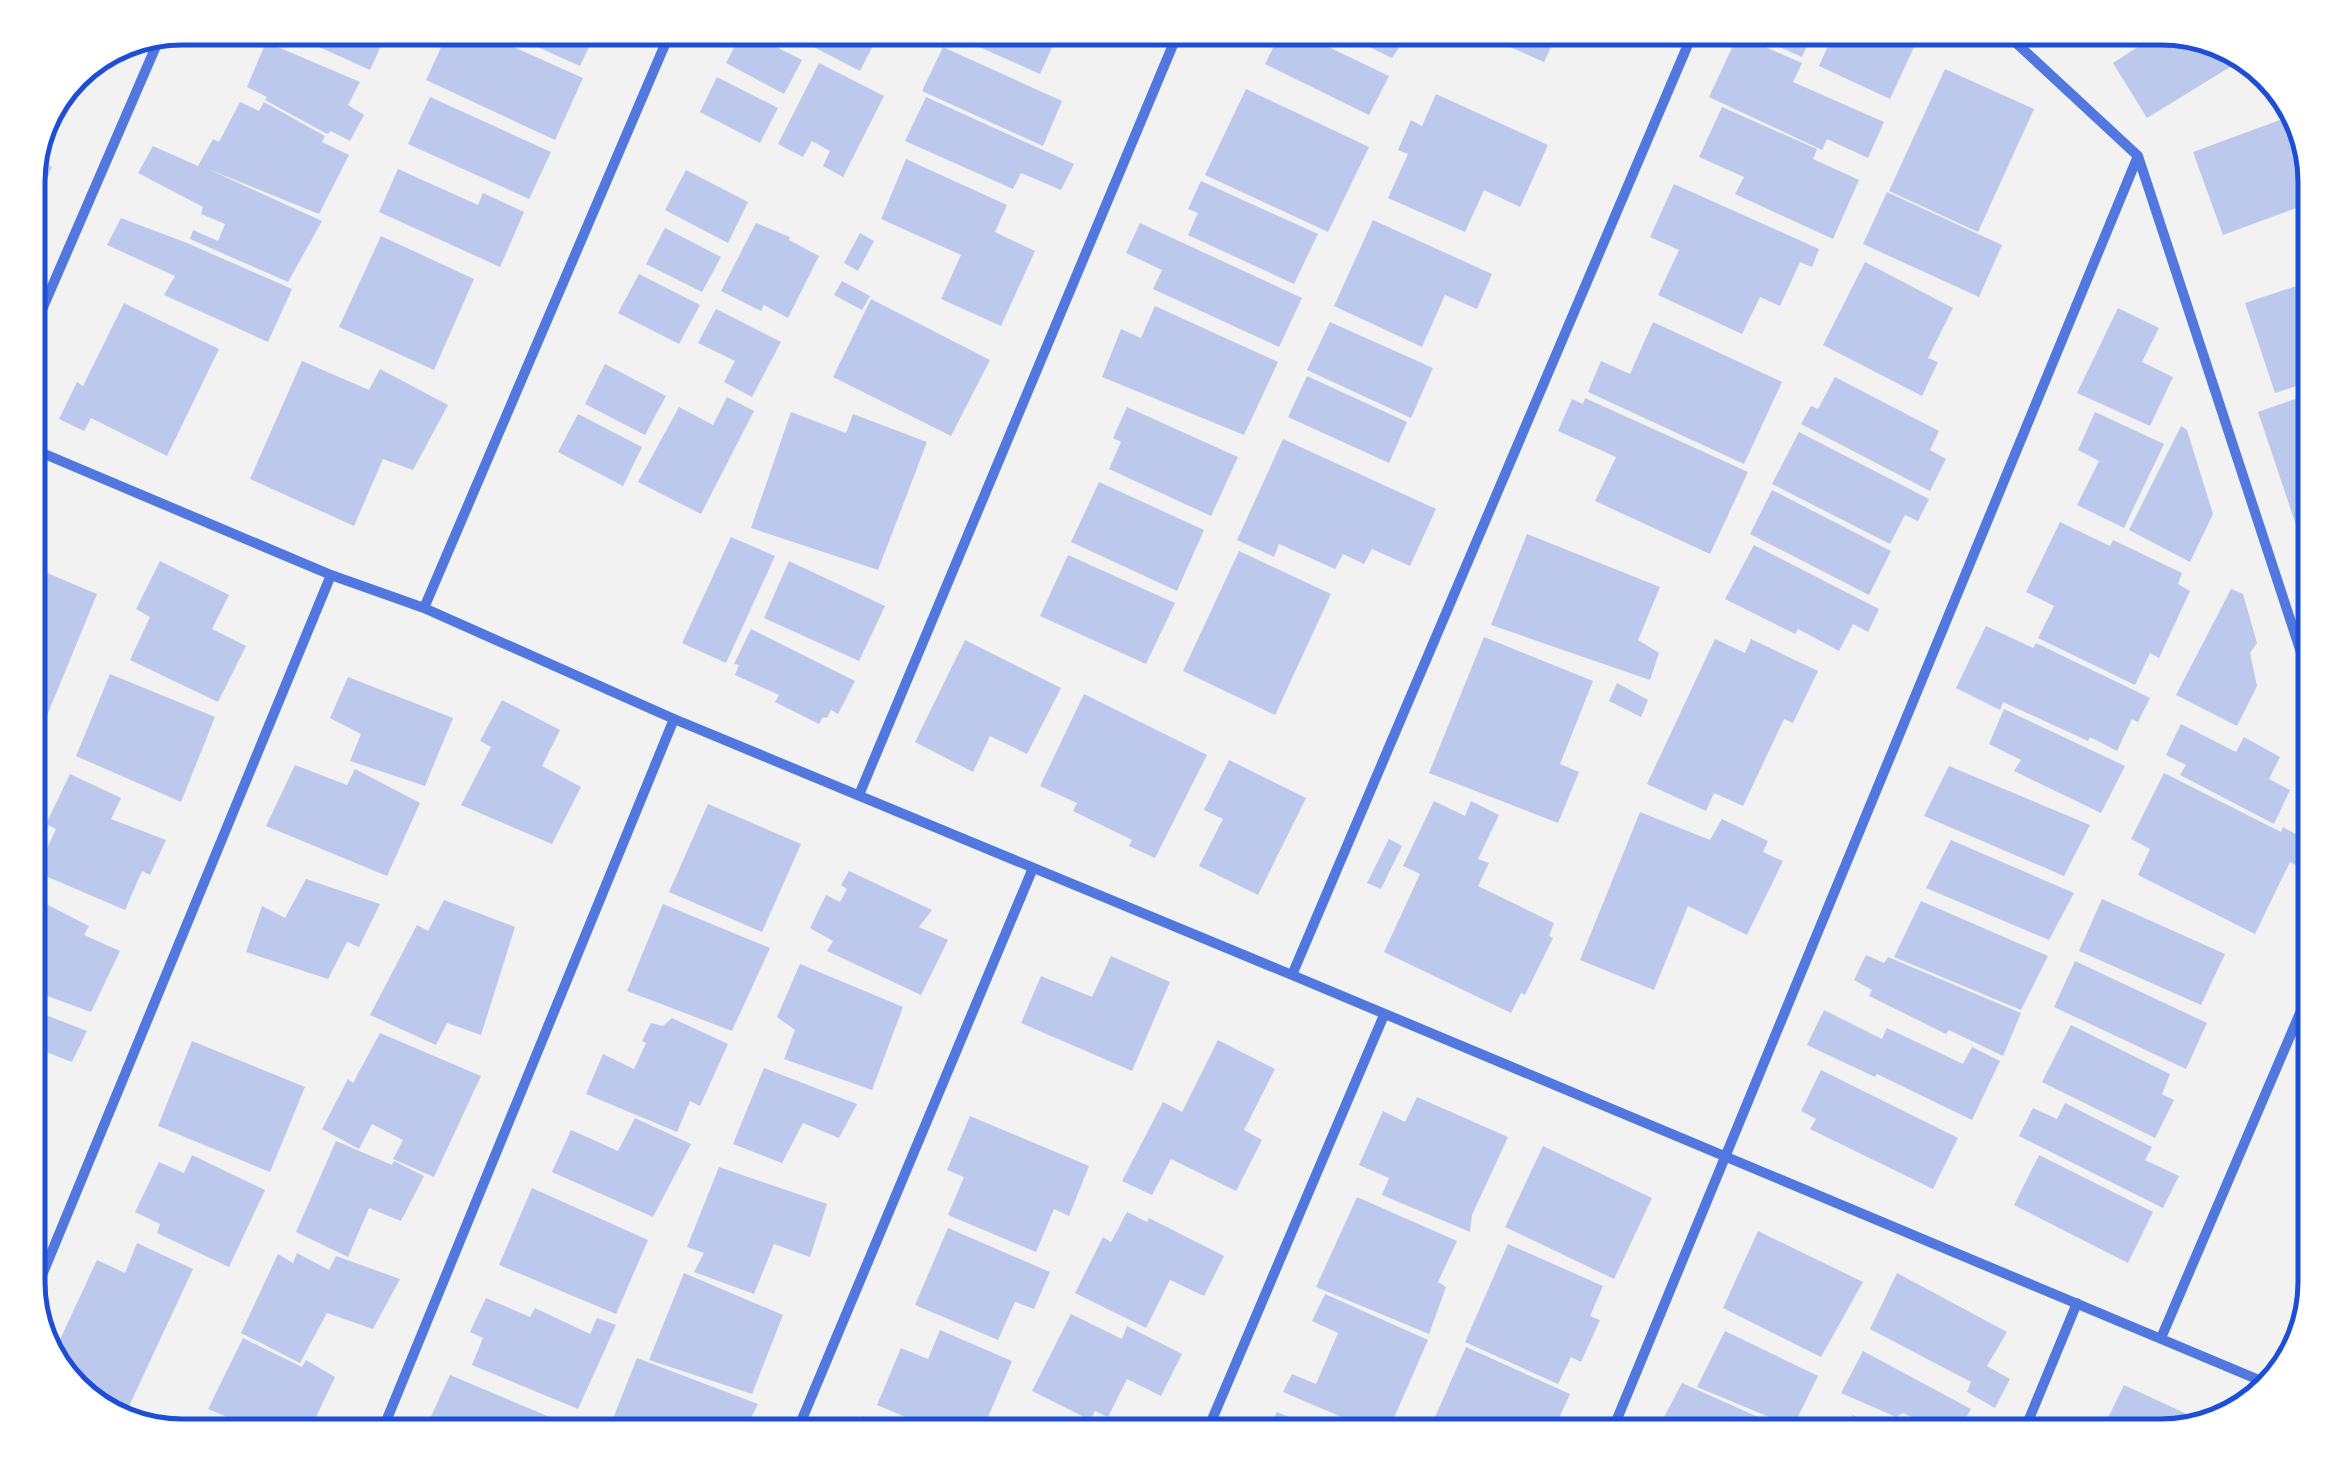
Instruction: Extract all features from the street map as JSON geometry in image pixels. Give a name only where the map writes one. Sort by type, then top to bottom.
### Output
[{"type":"street","points":[[424,608],[665,45]]},
{"type":"street","points":[[859,796],[1173,45]]},
{"type":"street","points":[[1292,975],[1688,45]]},
{"type":"street","points":[[2018,45],[2138,156],[2298,643]]},
{"type":"street","points":[[45,303],[155,48]]},
{"type":"street","points":[[1617,1419],[2138,156]]},
{"type":"street","points":[[45,454],[331,575],[424,608],[674,719],[2258,1378]]},
{"type":"street","points":[[45,1268],[331,575]]},
{"type":"street","points":[[387,1419],[674,719]]},
{"type":"street","points":[[802,1419],[1034,868]]},
{"type":"street","points":[[1212,1419],[1384,1015]]},
{"type":"street","points":[[2161,1338],[2298,1020]]},
{"type":"street","points":[[2029,1419],[2077,1304]]},
{"type":"building","points":[[265,45],[273,45],[360,82],[348,105],[364,115],[350,141],[331,131],[327,134],[247,87]]},
{"type":"building","points":[[315,45],[381,45],[370,70]]},
{"type":"building","points":[[442,45],[509,45],[583,78],[555,140],[426,80]]},
{"type":"building","points":[[533,45],[590,45],[580,66]]},
{"type":"building","points":[[735,45],[772,45],[802,60],[784,94],[726,63]]},
{"type":"building","points":[[810,45],[873,45],[860,71]]},
{"type":"building","points":[[975,45],[1053,45],[1040,74]]},
{"type":"building","points":[[1274,45],[1324,45],[1389,76],[1369,115],[1265,64]]},
{"type":"building","points":[[1365,45],[1401,45],[1392,58]]},
{"type":"building","points":[[1506,45],[1552,45],[1544,62]]},
{"type":"building","points":[[1733,45],[1761,45],[1802,63],[1793,82],[1884,122],[1868,158],[1827,139],[1822,150],[1709,97]]},
{"type":"building","points":[[1775,45],[1807,45],[1802,57]]},
{"type":"building","points":[[1828,45],[1915,45],[1890,99],[1819,66]]},
{"type":"building","points":[[2141,45],[2161,45],[2196,50],[2233,65],[2147,118],[2113,63]]},
{"type":"building","points":[[943,47],[1062,101],[1043,146],[922,91]]},
{"type":"building","points":[[819,63],[884,96],[843,177],[823,166],[830,151],[812,141],[803,157],[778,144]]},
{"type":"building","points":[[1945,69],[2034,109],[1978,232],[1889,191]]},
{"type":"building","points":[[717,77],[778,108],[760,143],[700,112]]},
{"type":"building","points":[[1246,89],[1369,147],[1328,232],[1205,175]]},
{"type":"building","points":[[1436,94],[1548,145],[1520,207],[1484,190],[1465,232],[1388,198],[1408,154],[1398,150],[1411,120],[1422,126]]},
{"type":"building","points":[[430,97],[551,152],[529,199],[408,144]]},
{"type":"building","points":[[926,97],[1074,164],[1061,190],[1021,173],[1013,189],[905,141]]},
{"type":"building","points":[[240,102],[259,111],[264,102],[325,136],[322,142],[349,155],[319,214],[208,169],[322,221],[288,282],[190,239],[193,230],[218,241],[225,224],[201,214],[203,207],[138,173],[153,146],[198,166],[213,139],[219,142]]},
{"type":"building","points":[[1722,107],[1817,149],[1813,159],[1859,180],[1833,239],[1735,194],[1744,177],[1699,157]]},
{"type":"building","points":[[2282,119],[2297,164],[2298,207],[2223,235],[2193,152]]},
{"type":"building","points":[[906,159],[1007,205],[995,232],[1035,251],[1001,326],[941,299],[961,255],[881,219]]},
{"type":"building","points":[[398,169],[478,205],[483,193],[524,212],[500,267],[379,212]]},
{"type":"building","points":[[686,170],[748,202],[728,243],[665,210]]},
{"type":"building","points":[[1201,181],[1318,234],[1294,284],[1188,235],[1198,213],[1188,209]]},
{"type":"building","points":[[1674,184],[1819,249],[1812,267],[1800,262],[1780,306],[1760,297],[1742,334],[1658,295],[1679,250],[1650,237]]},
{"type":"building","points":[[1887,192],[2002,245],[1979,297],[1863,244]]},
{"type":"building","points":[[121,218],[292,289],[268,342],[164,295],[175,276],[107,245]]},
{"type":"building","points":[[1373,220],[1492,274],[1477,309],[1445,295],[1422,347],[1334,306]]},
{"type":"building","points":[[756,223],[790,237],[789,240],[819,256],[788,318],[764,305],[761,311],[721,291]]},
{"type":"building","points":[[1140,223],[1302,298],[1279,347],[1153,289],[1162,270],[1126,253]]},
{"type":"building","points":[[665,228],[721,257],[702,292],[646,264]]},
{"type":"building","points":[[860,233],[874,241],[858,271],[844,263]]},
{"type":"building","points":[[381,236],[474,279],[434,370],[339,327]]},
{"type":"building","points":[[1865,262],[1953,308],[1928,358],[1938,362],[1922,396],[1823,345]]},
{"type":"building","points":[[639,274],[700,305],[679,344],[618,313]]},
{"type":"building","points":[[842,281],[870,296],[862,310],[834,295]]},
{"type":"building","points":[[2298,286],[2298,386],[2275,393],[2245,303]]},
{"type":"building","points":[[871,299],[990,360],[951,436],[833,377]]},
{"type":"building","points":[[124,303],[219,349],[167,456],[91,418],[84,431],[59,419],[77,382],[83,386]]},
{"type":"building","points":[[1155,306],[1278,362],[1244,435],[1102,377],[1121,329],[1141,338]]},
{"type":"building","points":[[2118,308],[2159,328],[2142,362],[2173,377],[2150,426],[2077,393]]},
{"type":"building","points":[[716,309],[781,342],[752,397],[724,382],[735,361],[698,343]]},
{"type":"building","points":[[1330,322],[1433,368],[1411,418],[1307,370]]},
{"type":"building","points":[[1653,322],[1782,382],[1744,464],[1588,392],[1601,361],[1630,374]]},
{"type":"building","points":[[302,361],[369,390],[380,369],[448,405],[413,470],[383,459],[354,526],[250,479]]},
{"type":"building","points":[[605,364],[666,396],[645,435],[585,404]]},
{"type":"building","points":[[1307,376],[1407,422],[1389,463],[1288,417]]},
{"type":"building","points":[[1835,377],[1939,431],[1930,450],[1946,459],[1930,491],[1801,424],[1811,406],[1818,409]]},
{"type":"building","points":[[727,397],[754,411],[701,514],[638,482],[679,407],[713,425]]},
{"type":"building","points":[[1585,398],[1748,472],[1710,554],[1595,501],[1616,457],[1558,431],[1572,399],[1583,404]]},
{"type":"building","points":[[2298,398],[2298,531],[2258,412]]},
{"type":"building","points":[[1127,407],[1238,457],[1211,516],[1109,469],[1121,442],[1113,438]]},
{"type":"building","points":[[791,412],[846,433],[853,414],[927,442],[878,570],[751,528]]},
{"type":"building","points":[[2095,412],[2164,444],[2124,528],[2077,505],[2099,461],[2078,450]]},
{"type":"building","points":[[578,414],[642,447],[623,486],[558,452]]},
{"type":"building","points":[[2181,426],[2187,430],[2213,514],[2190,562],[2129,530]]},
{"type":"building","points":[[1799,432],[1929,499],[1918,521],[1905,515],[1890,544],[1772,484]]},
{"type":"building","points":[[1283,439],[1436,509],[1410,566],[1372,549],[1364,564],[1343,554],[1335,569],[1279,544],[1274,557],[1237,540]]},
{"type":"building","points":[[1099,482],[1204,530],[1177,591],[1071,542]]},
{"type":"building","points":[[1772,490],[1891,551],[1869,595],[1750,534]]},
{"type":"building","points":[[2060,522],[2110,546],[2113,540],[2182,573],[2178,584],[2190,591],[2159,658],[2150,653],[2135,685],[2038,638],[2054,606],[2026,592]]},
{"type":"building","points":[[1527,534],[1660,587],[1638,640],[1659,653],[1650,680],[1491,625]]},
{"type":"building","points":[[731,537],[775,556],[726,663],[682,643]]},
{"type":"building","points":[[1754,545],[1879,609],[1868,632],[1853,624],[1839,651],[1798,629],[1795,634],[1725,599]]},
{"type":"building","points":[[1239,551],[1331,594],[1275,715],[1183,671]]},
{"type":"building","points":[[1068,555],[1175,603],[1146,664],[1040,616]]},
{"type":"building","points":[[160,561],[229,595],[212,629],[246,646],[218,702],[130,660],[150,617],[136,609]]},
{"type":"building","points":[[789,561],[885,606],[859,661],[764,618]]},
{"type":"building","points":[[45,572],[97,594],[45,720]]},
{"type":"building","points":[[2231,589],[2243,594],[2257,643],[2250,653],[2257,686],[2237,726],[2176,695]]},
{"type":"building","points":[[1986,626],[2033,648],[2036,643],[2150,698],[2138,722],[2132,719],[2117,751],[2003,702],[2000,710],[1956,688]]},
{"type":"building","points":[[751,629],[855,681],[838,714],[831,710],[819,724],[775,702],[779,695],[735,675],[739,665],[734,664]]},
{"type":"building","points":[[1484,637],[1593,681],[1560,764],[1579,772],[1558,823],[1429,773]]},
{"type":"building","points":[[1715,639],[1745,653],[1751,639],[1818,671],[1793,723],[1784,719],[1743,806],[1714,793],[1706,811],[1647,784]]},
{"type":"building","points":[[965,640],[1061,688],[1027,754],[990,736],[973,772],[915,742]]},
{"type":"building","points":[[110,674],[215,717],[181,802],[76,756]]},
{"type":"building","points":[[348,677],[453,718],[425,786],[350,761],[361,734],[330,718]]},
{"type":"building","points":[[1617,683],[1648,700],[1641,717],[1609,701]]},
{"type":"building","points":[[1084,694],[1207,755],[1155,858],[1129,846],[1132,840],[1073,811],[1077,803],[1040,786]]},
{"type":"building","points":[[502,700],[560,730],[542,766],[581,787],[552,844],[461,805],[491,747],[480,741]]},
{"type":"building","points":[[2004,709],[2125,766],[2101,813],[2014,771],[2021,760],[1989,744]]},
{"type":"building","points":[[2181,724],[2236,752],[2244,737],[2280,757],[2269,779],[2290,790],[2274,824],[2180,775],[2186,765],[2166,755]]},
{"type":"building","points":[[1229,760],[1306,798],[1258,895],[1199,866],[1223,819],[1204,810]]},
{"type":"building","points":[[295,765],[347,785],[355,769],[420,803],[387,876],[266,826]]},
{"type":"building","points":[[1949,766],[2090,825],[2064,876],[1924,816]]},
{"type":"building","points":[[2164,773],[2281,832],[2283,827],[2298,835],[2298,864],[2290,862],[2255,934],[2138,875],[2150,849],[2131,839]]},
{"type":"building","points":[[70,774],[121,798],[111,819],[166,840],[150,875],[142,871],[125,910],[45,876],[45,853],[56,829],[46,824]]},
{"type":"building","points":[[1434,801],[1465,816],[1471,801],[1499,815],[1478,859],[1489,863],[1478,886],[1554,923],[1549,936],[1553,938],[1525,995],[1521,993],[1511,1013],[1384,952],[1420,874],[1403,866]]},
{"type":"building","points":[[708,804],[801,844],[762,932],[669,892]]},
{"type":"building","points":[[1640,812],[1710,840],[1722,819],[1768,841],[1763,852],[1783,861],[1747,935],[1688,906],[1654,990],[1580,960]]},
{"type":"building","points":[[1389,839],[1402,846],[1381,889],[1367,883]]},
{"type":"building","points":[[1951,840],[2074,893],[2049,940],[1926,888]]},
{"type":"building","points":[[849,871],[932,910],[919,927],[948,940],[921,995],[827,951],[833,941],[810,928],[826,895],[840,902],[847,889],[841,885]]},
{"type":"building","points":[[306,879],[380,904],[359,947],[347,942],[328,979],[246,952],[262,906],[285,918]]},
{"type":"building","points":[[2102,899],[2225,954],[2201,1005],[2079,951]]},
{"type":"building","points":[[444,900],[515,927],[481,1035],[447,1023],[436,1045],[370,1015],[417,925],[428,931]]},
{"type":"building","points":[[1921,901],[2048,956],[2021,1010],[1894,957]]},
{"type":"building","points":[[45,904],[89,926],[84,935],[120,951],[91,1012],[45,995]]},
{"type":"building","points":[[663,904],[770,948],[732,1031],[627,991]]},
{"type":"building","points":[[1866,955],[1884,963],[1888,957],[2021,1013],[2003,1056],[1949,1030],[1946,1034],[1869,996],[1872,990],[1854,980]]},
{"type":"building","points":[[1111,956],[1170,982],[1132,1071],[1021,1023],[1041,976],[1092,997]]},
{"type":"building","points":[[2075,961],[2207,1023],[2186,1069],[2054,1007]]},
{"type":"building","points":[[800,964],[903,1007],[872,1090],[784,1059],[795,1030],[777,1017]]},
{"type":"building","points":[[1824,1010],[1882,1039],[1887,1028],[1963,1064],[1972,1047],[2000,1061],[1972,1120],[1807,1045]]},
{"type":"building","points":[[45,1015],[87,1031],[72,1062],[45,1052]]},
{"type":"building","points":[[672,1018],[728,1044],[700,1106],[690,1101],[677,1132],[586,1094],[603,1054],[634,1069],[651,1023],[663,1026]]},
{"type":"building","points":[[2071,1025],[2170,1074],[2162,1094],[2174,1100],[2155,1138],[2042,1082]]},
{"type":"building","points":[[380,1033],[481,1076],[434,1177],[393,1159],[403,1140],[372,1124],[359,1149],[322,1129],[348,1079],[353,1083]]},
{"type":"building","points":[[1218,1040],[1275,1069],[1244,1130],[1262,1140],[1236,1191],[1171,1159],[1152,1195],[1122,1181],[1163,1102],[1182,1112]]},
{"type":"building","points":[[192,1041],[305,1087],[270,1172],[158,1126]]},
{"type":"building","points":[[764,1068],[857,1104],[839,1138],[803,1123],[782,1163],[733,1144]]},
{"type":"building","points":[[1821,1070],[1958,1138],[1933,1189],[1810,1129],[1816,1119],[1801,1111]]},
{"type":"building","points":[[1417,1097],[1508,1137],[1472,1215],[1470,1232],[1382,1195],[1389,1178],[1359,1165],[1383,1111],[1405,1122]]},
{"type":"building","points":[[2065,1103],[2152,1147],[2145,1160],[2179,1176],[2163,1208],[2019,1136],[2033,1108],[2057,1119]]},
{"type":"building","points":[[970,1116],[1089,1166],[1069,1216],[1054,1209],[1036,1252],[948,1215],[964,1177],[947,1170]]},
{"type":"building","points":[[635,1118],[691,1144],[653,1217],[552,1172],[571,1130],[618,1151]]},
{"type":"building","points":[[336,1141],[424,1176],[401,1221],[369,1208],[348,1257],[296,1232]]},
{"type":"building","points":[[1543,1146],[1652,1198],[1614,1279],[1505,1227]]},
{"type":"building","points":[[192,1155],[265,1190],[229,1267],[157,1233],[160,1224],[135,1212],[159,1162],[184,1173]]},
{"type":"building","points":[[2039,1155],[2153,1212],[2128,1263],[2014,1205]]},
{"type":"building","points":[[719,1167],[827,1204],[810,1257],[774,1244],[754,1294],[694,1272],[704,1253],[687,1247]]},
{"type":"building","points":[[532,1188],[648,1240],[616,1314],[499,1265]]},
{"type":"building","points":[[1357,1197],[1457,1241],[1438,1282],[1446,1287],[1429,1334],[1316,1287]]},
{"type":"building","points":[[1127,1212],[1147,1222],[1149,1218],[1224,1256],[1204,1296],[1170,1280],[1146,1328],[1075,1293],[1103,1237],[1111,1242]]},
{"type":"building","points":[[948,1228],[1050,1272],[1034,1309],[1015,1302],[998,1340],[915,1305]]},
{"type":"building","points":[[1758,1231],[1863,1282],[1821,1357],[1723,1308]]},
{"type":"building","points":[[137,1243],[193,1269],[128,1407],[92,1385],[59,1342],[97,1260],[125,1273]]},
{"type":"building","points":[[1508,1244],[1603,1286],[1590,1316],[1600,1320],[1581,1362],[1571,1357],[1558,1384],[1465,1342]]},
{"type":"building","points":[[297,1253],[329,1270],[336,1256],[400,1279],[373,1329],[327,1313],[300,1363],[241,1333],[278,1254],[293,1263]]},
{"type":"building","points":[[684,1273],[783,1315],[752,1394],[649,1360]]},
{"type":"building","points":[[1897,1273],[2007,1332],[1987,1366],[2010,1379],[1995,1408],[1967,1392],[1971,1382],[1870,1329]]},
{"type":"building","points":[[1325,1294],[1428,1340],[1393,1419],[1346,1419],[1283,1392],[1292,1374],[1316,1384],[1338,1333],[1312,1321]]},
{"type":"building","points":[[486,1298],[530,1317],[535,1308],[590,1334],[597,1318],[616,1325],[578,1409],[472,1365],[483,1338],[470,1332]]},
{"type":"building","points":[[1071,1314],[1122,1339],[1127,1326],[1182,1354],[1161,1396],[1127,1379],[1108,1417],[1095,1411],[1088,1419],[1032,1391]]},
{"type":"building","points":[[940,1330],[1012,1361],[987,1419],[910,1419],[877,1405],[901,1348],[928,1359]]},
{"type":"building","points":[[1725,1331],[1818,1376],[1797,1419],[1774,1419],[1697,1387]]},
{"type":"building","points":[[243,1338],[302,1367],[306,1360],[335,1377],[315,1419],[232,1419],[208,1409]]},
{"type":"building","points":[[1466,1347],[1570,1394],[1559,1419],[1435,1417]]},
{"type":"building","points":[[1863,1351],[1971,1409],[1965,1419],[1917,1419],[1903,1413],[1896,1417],[1841,1393]]},
{"type":"building","points":[[637,1358],[758,1404],[750,1419],[613,1419]]},
{"type":"building","points":[[450,1375],[555,1419],[430,1419]]},
{"type":"building","points":[[1682,1383],[1763,1419],[1663,1419]]},
{"type":"building","points":[[2124,1385],[2190,1415],[2161,1419],[2107,1419]]},
{"type":"building","points":[[1277,1412],[1294,1419],[1274,1419]]}]
